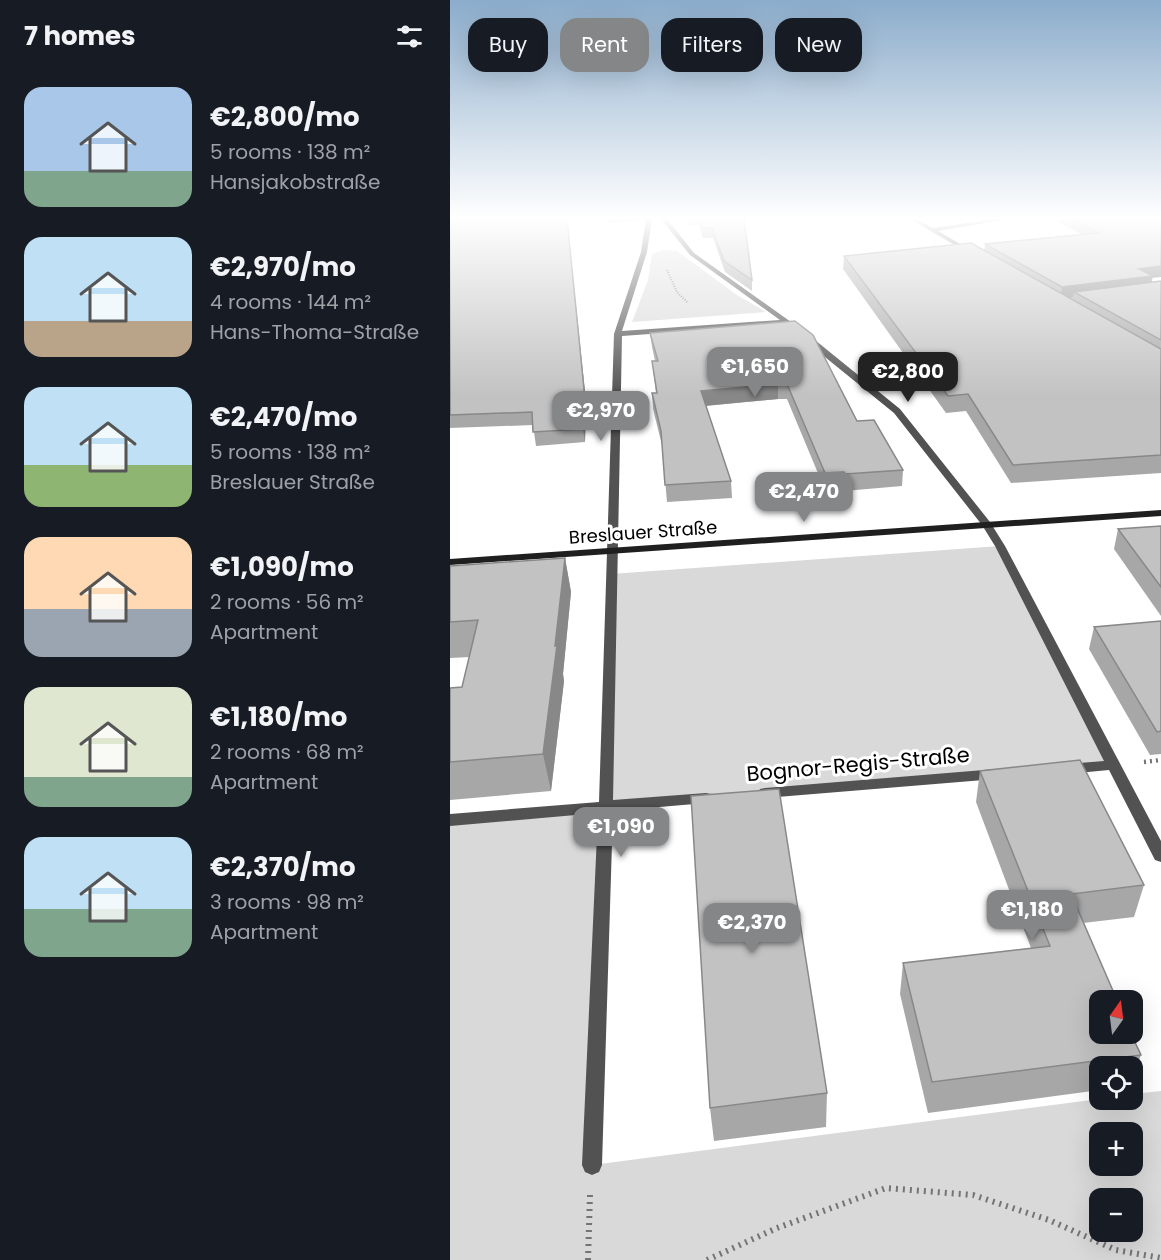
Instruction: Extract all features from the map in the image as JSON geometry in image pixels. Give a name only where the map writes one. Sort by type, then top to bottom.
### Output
[{"type":"street","points":[[592,1165],[606,806],[618,334],[636,278]]},
{"type":"street","points":[[725,278],[787,322],[897,411],[986,524],[1006,556],[1161,856]]},
{"type":"street","points":[[618,334],[787,322]]},
{"type":"street","name":"Breslauer Straße","points":[[450,562],[1161,513]]},
{"type":"street","points":[[1054,770],[1113,765]]},
{"type":"street","name":"Bognor-Regis-Straße","points":[[748,794],[1007,773]]},
{"type":"street","name":"Bognor-Regis-Straße","points":[[450,820],[724,796]]},
{"type":"path","points":[[670,278],[677,292],[689,305]]},
{"type":"path","points":[[588,1260],[592,1165]]},
{"type":"path","points":[[707,1260],[777,1228],[886,1188],[973,1195],[1049,1220],[1116,1250],[1161,1258]]},
{"type":"shaded area","points":[[648,278],[714,278],[766,312],[632,322]]},
{"type":"shaded area","points":[[1000,546],[1113,765],[606,806],[592,1165],[1089,1100],[1089,1110],[1143,1110],[1143,1093],[1161,1091],[1161,1260],[450,1260],[450,820],[606,805],[611,574]]},
{"type":"building","points":[[450,278],[573,278],[584,389],[583,429],[533,432],[532,412],[450,415]]},
{"type":"building","points":[[860,278],[1033,278],[1161,349],[1161,455],[1013,465],[968,394],[948,396]]},
{"type":"building","points":[[1046,278],[1138,278],[1062,287]]},
{"type":"building","points":[[1161,281],[1161,340],[1074,292]]},
{"type":"building","points":[[795,321],[813,335],[857,421],[874,420],[903,470],[825,473],[787,384],[778,384],[701,391],[731,481],[665,485],[661,431],[652,393],[657,393],[652,361],[658,361],[650,333]]},
{"type":"building","points":[[1161,526],[1161,587],[1118,529]]},
{"type":"building","points":[[565,558],[543,754],[450,762],[450,688],[462,687],[478,620],[450,622],[450,566]]},
{"type":"building","points":[[1161,621],[1161,731],[1157,732],[1094,627]]},
{"type":"building","points":[[1080,760],[1144,885],[1071,894],[1113,990],[1089,990],[1089,1044],[1136,1044],[1141,1055],[1089,1056],[1089,1062],[932,1082],[903,963],[1050,946],[980,771]]},
{"type":"building","points":[[779,789],[827,1093],[710,1108],[691,796]]}]
